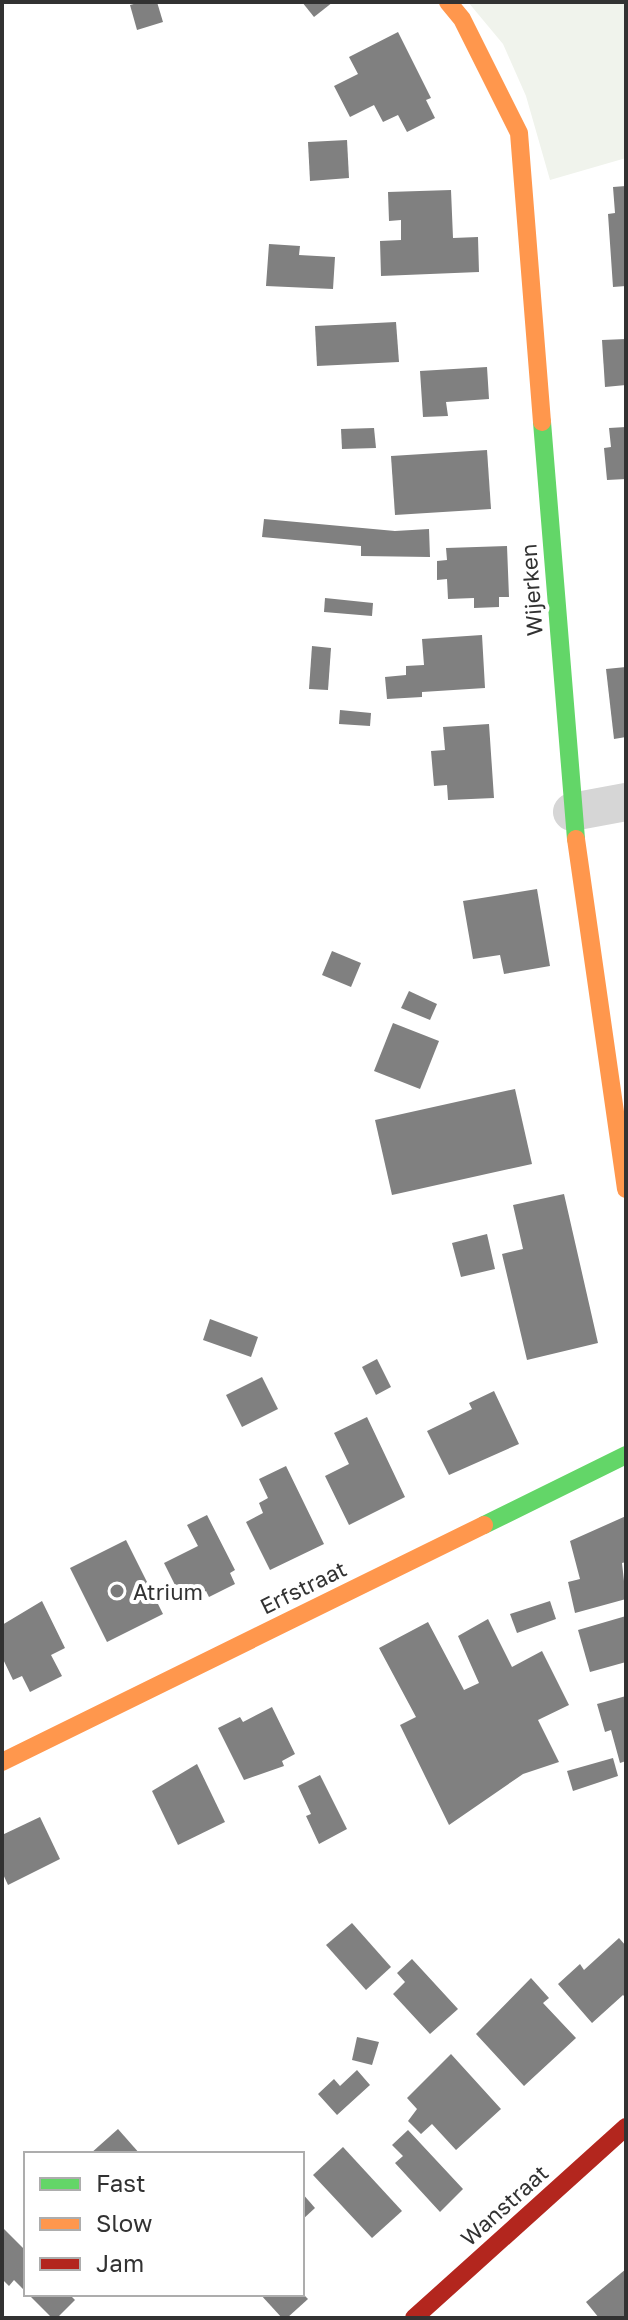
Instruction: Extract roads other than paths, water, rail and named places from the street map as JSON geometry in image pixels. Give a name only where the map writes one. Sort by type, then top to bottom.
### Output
[{"type":"street","name":"Wijerken","points":[[448,2],[462,19],[519,133],[572,812],[626,1189]]},
{"type":"street","points":[[572,812],[626,802]]},
{"type":"street","name":"Erfstraat","points":[[2,1762],[626,1455]]},
{"type":"street","name":"Wanstraat","points":[[414,2318],[626,2127]]},
{"type":"place","name":"Atrium","points":[[117,1591]]}]
